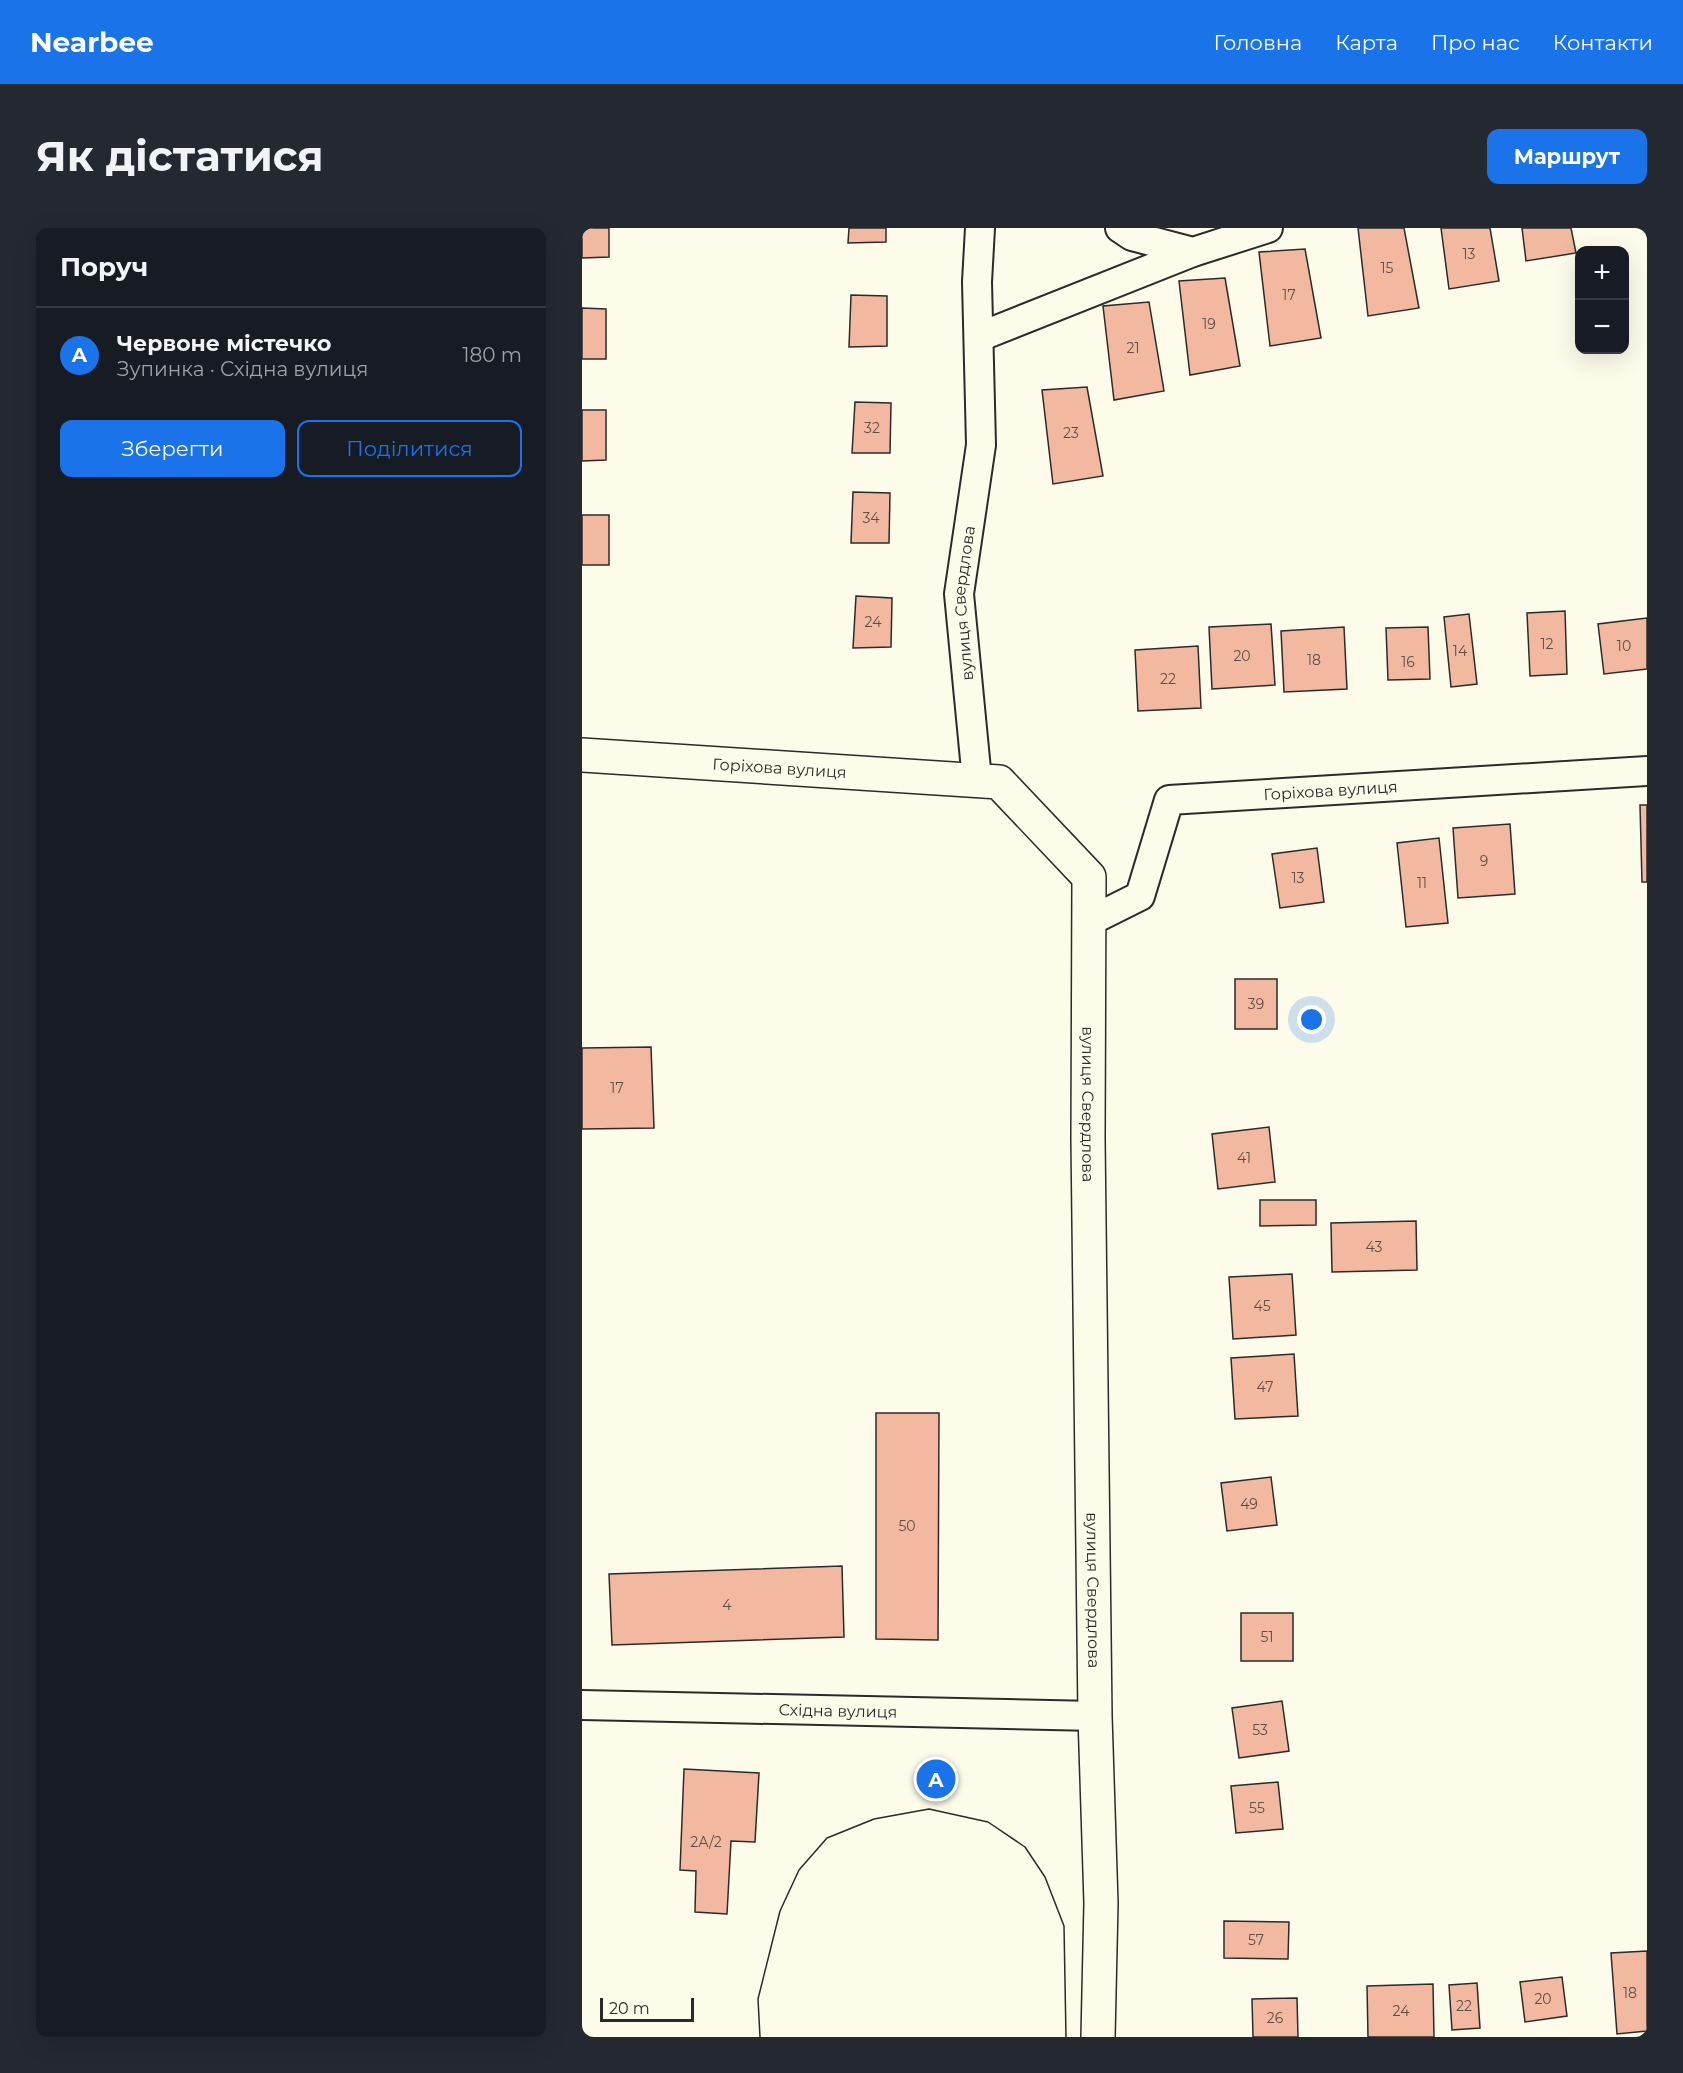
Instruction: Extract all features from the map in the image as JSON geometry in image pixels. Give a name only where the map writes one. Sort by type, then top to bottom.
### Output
[{"type":"street","name":"вулиця Свердлова","points":[[980,228],[977,282],[981,445],[959,594],[977,780],[999,782],[1089,877],[1088,1139],[1095,1716],[1101,1903],[1098,2037]]},
{"type":"street","points":[[1120,228],[1132,236],[1193,252]]},
{"type":"street","points":[[979,337],[1193,252],[1268,228]]},
{"type":"street","name":"Горіхова вулиця","points":[[582,754],[977,780]]},
{"type":"street","name":"Горіхова вулиця","points":[[1090,921],[1140,896],[1168,800],[1647,771]]},
{"type":"street","name":"Східна вулиця","points":[[582,1706],[1095,1716]]},
{"type":"building","points":[[582,228],[609,228],[609,257],[582,258]]},
{"type":"building","points":[[849,228],[886,228],[886,242],[848,243]]},
{"type":"building","points":[[1358,228],[1404,228],[1419,308],[1368,316]]},
{"type":"building","points":[[1441,228],[1490,228],[1499,281],[1449,289]]},
{"type":"building","points":[[1522,228],[1571,228],[1575,253],[1526,261]]},
{"type":"building","points":[[1305,249],[1321,338],[1270,346],[1259,252]]},
{"type":"building","points":[[1225,278],[1240,366],[1190,375],[1179,281]]},
{"type":"building","points":[[851,295],[887,296],[887,346],[849,347]]},
{"type":"building","points":[[1149,302],[1164,391],[1114,400],[1103,306]]},
{"type":"building","points":[[582,308],[606,309],[606,359],[582,359]]},
{"type":"building","points":[[1087,387],[1103,476],[1053,484],[1042,390]]},
{"type":"building","points":[[855,402],[891,403],[890,453],[852,453]]},
{"type":"building","points":[[582,410],[606,410],[606,460],[582,461]]},
{"type":"building","points":[[853,492],[890,493],[889,543],[851,543]]},
{"type":"building","points":[[582,515],[609,515],[609,565],[582,565]]},
{"type":"building","points":[[856,596],[892,598],[891,647],[853,648]]},
{"type":"building","points":[[1565,611],[1567,674],[1530,676],[1527,613]]},
{"type":"building","points":[[1469,614],[1477,684],[1451,687],[1444,617]]},
{"type":"building","points":[[1647,618],[1647,669],[1604,674],[1598,624]]},
{"type":"building","points":[[1271,624],[1275,685],[1212,689],[1209,627]]},
{"type":"building","points":[[1344,627],[1347,689],[1284,692],[1281,631]]},
{"type":"building","points":[[1428,627],[1430,679],[1388,680],[1386,628]]},
{"type":"building","points":[[1198,646],[1201,708],[1138,711],[1135,650]]},
{"type":"building","points":[[1640,805],[1647,805],[1647,882],[1642,882]]},
{"type":"building","points":[[1510,824],[1515,894],[1458,898],[1453,828]]},
{"type":"building","points":[[1439,838],[1448,923],[1406,927],[1397,843]]},
{"type":"building","points":[[1317,848],[1324,902],[1280,908],[1272,854]]},
{"type":"building","points":[[1235,979],[1277,979],[1277,1029],[1235,1029]]},
{"type":"building","points":[[651,1047],[654,1128],[582,1129],[582,1048]]},
{"type":"building","points":[[1269,1127],[1275,1182],[1218,1189],[1212,1134]]},
{"type":"building","points":[[1260,1200],[1316,1200],[1316,1225],[1260,1226]]},
{"type":"building","points":[[1416,1221],[1417,1270],[1332,1272],[1331,1223]]},
{"type":"building","points":[[1292,1274],[1296,1335],[1233,1339],[1229,1277]]},
{"type":"building","points":[[1294,1354],[1298,1416],[1235,1419],[1231,1358]]},
{"type":"building","points":[[876,1413],[939,1413],[938,1640],[876,1639]]},
{"type":"building","points":[[1271,1477],[1277,1525],[1227,1531],[1221,1483]]},
{"type":"building","points":[[842,1566],[844,1637],[612,1645],[609,1574]]},
{"type":"building","points":[[1241,1613],[1293,1613],[1293,1661],[1241,1661]]},
{"type":"building","points":[[1282,1701],[1289,1751],[1239,1758],[1232,1708]]},
{"type":"building","points":[[684,1769],[759,1773],[755,1842],[731,1841],[727,1914],[695,1912],[696,1871],[680,1870]]},
{"type":"building","points":[[1278,1782],[1283,1829],[1236,1833],[1231,1786]]},
{"type":"building","points":[[1224,1921],[1289,1922],[1288,1959],[1224,1958]]},
{"type":"building","points":[[1647,1951],[1647,2031],[1617,2034],[1611,1953]]},
{"type":"building","points":[[1562,1977],[1567,2016],[1525,2022],[1520,1982]]},
{"type":"building","points":[[1477,1983],[1480,2028],[1452,2030],[1449,1985]]},
{"type":"building","points":[[1433,1984],[1434,2037],[1368,2037],[1367,1986]]},
{"type":"building","points":[[1297,1998],[1298,2037],[1253,2037],[1252,1999]]},
{"type":"tram line","points":[[760,2037],[758,1999],[780,1911],[799,1870],[827,1838],[874,1819],[929,1809],[988,1822],[1025,1847],[1045,1877],[1064,1926],[1066,2037]]},
{"type":"place","name":"Червоне містечко","points":[[936,1779]]}]
